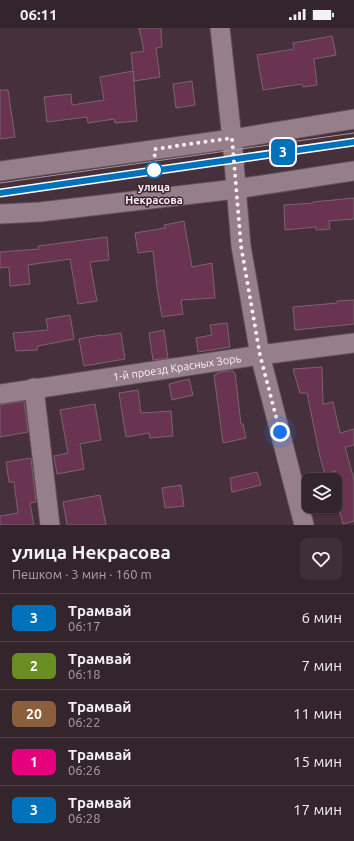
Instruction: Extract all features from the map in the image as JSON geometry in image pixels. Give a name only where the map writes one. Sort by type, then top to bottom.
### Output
[{"type":"street","points":[[220,28],[232,138],[241,246],[260,355],[304,525]]},
{"type":"street","points":[[0,171],[354,119]]},
{"type":"street","points":[[0,214],[40,212],[236,189],[354,171]]},
{"type":"street","name":"1-й проезд Красных Зорь","points":[[0,394],[260,355],[354,343]]},
{"type":"street","points":[[34,388],[50,525]]},
{"type":"building","points":[[139,28],[161,28],[162,47],[156,48],[160,77],[134,81],[131,53],[144,51]]},
{"type":"building","points":[[332,36],[336,55],[314,59],[317,85],[303,87],[302,84],[263,90],[257,55],[294,49],[293,43]]},
{"type":"building","points":[[133,71],[137,121],[115,123],[114,119],[88,123],[87,117],[47,122],[44,97],[71,94],[72,105],[104,100],[100,77]]},
{"type":"building","points":[[192,81],[195,105],[176,108],[173,84]]},
{"type":"building","points":[[0,90],[8,90],[15,137],[0,139]]},
{"type":"building","points":[[354,198],[354,219],[329,221],[330,229],[316,230],[316,227],[285,230],[284,205]]},
{"type":"building","points":[[184,221],[192,267],[212,263],[215,298],[181,300],[183,314],[162,317],[153,251],[138,253],[135,233],[165,228],[164,225]]},
{"type":"building","points":[[107,237],[109,260],[90,262],[97,301],[78,304],[70,259],[28,265],[30,284],[10,286],[9,267],[0,268],[0,252],[39,249],[38,246]]},
{"type":"building","points":[[354,300],[354,324],[295,330],[293,307]]},
{"type":"building","points":[[70,315],[74,339],[38,346],[37,350],[16,351],[13,333],[48,330],[46,319]]},
{"type":"building","points":[[227,323],[230,347],[198,352],[196,338],[212,335],[210,325]]},
{"type":"building","points":[[164,330],[168,358],[153,360],[149,333]]},
{"type":"building","points":[[121,333],[125,359],[84,366],[79,339]]},
{"type":"building","points":[[322,367],[323,404],[333,402],[340,433],[354,429],[354,445],[345,447],[354,480],[354,521],[343,524],[340,513],[342,513],[342,473],[335,473],[335,471],[325,473],[307,393],[300,393],[293,369]]},
{"type":"building","points":[[227,371],[233,371],[235,373],[241,424],[243,424],[246,438],[223,443],[214,375]]},
{"type":"building","points":[[189,379],[193,395],[172,400],[169,384]]},
{"type":"building","points":[[138,390],[141,413],[171,411],[173,436],[150,438],[149,433],[126,437],[119,393]]},
{"type":"building","points":[[24,401],[28,432],[0,437],[0,405]]},
{"type":"building","points":[[95,404],[101,440],[80,444],[84,469],[57,474],[54,456],[68,453],[60,410]]},
{"type":"building","points":[[31,458],[36,502],[30,503],[34,525],[0,525],[0,516],[18,513],[14,482],[9,482],[6,462]]},
{"type":"building","points":[[257,472],[261,485],[232,492],[230,478]]},
{"type":"building","points":[[181,485],[184,506],[165,508],[162,488]]},
{"type":"building","points":[[100,495],[106,525],[67,525],[63,502]]},
{"type":"tram line","points":[[0,183],[354,133]]},
{"type":"tram line","points":[[0,193],[354,142]]},
{"type":"tram line","name":"3","points":[[0,193],[354,142]]},
{"type":"place","name":"улица Некрасова","points":[[154,170]]},
{"type":"route","points":[[154,170],[155,149],[232,138],[241,246],[260,355],[280,432]]}]
